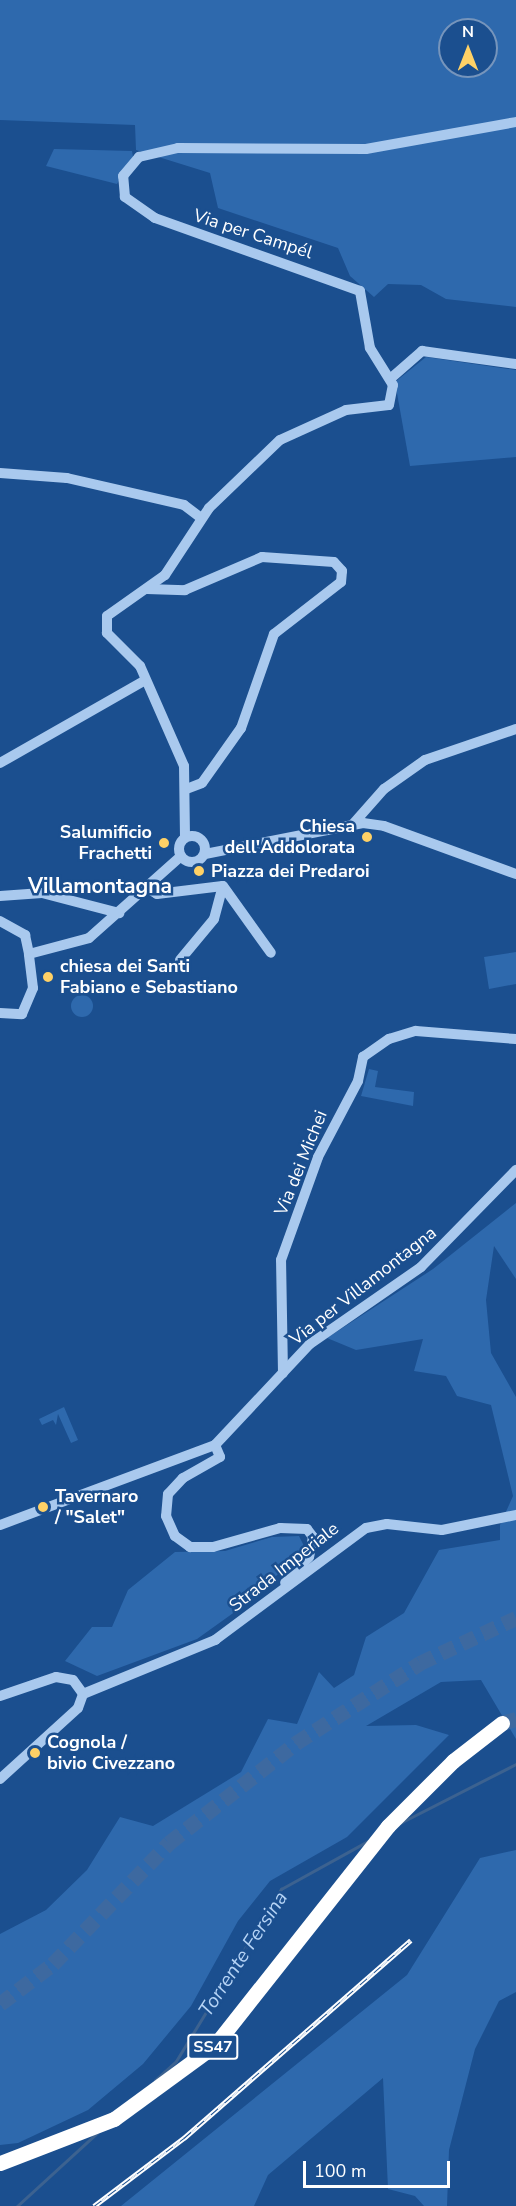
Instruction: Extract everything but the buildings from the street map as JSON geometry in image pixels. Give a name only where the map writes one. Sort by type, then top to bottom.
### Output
[{"type":"highway","name":"SS47","points":[[0,2163],[114,2119],[199,2059],[237,2020],[396,1817],[502,1723]]},
{"type":"street","name":"Via per Campél","points":[[390,379],[370,348],[360,291],[155,218],[125,196],[123,176],[139,158],[178,148],[366,149],[516,122]]},
{"type":"street","points":[[29,954],[76,945],[98,931],[149,889],[181,856],[185,837],[184,766],[144,681],[140,666],[111,640],[106,623],[117,605],[147,590],[170,569],[201,518],[290,433],[353,408],[389,405],[394,400],[390,379],[422,351],[516,364]]},
{"type":"street","points":[[0,473],[67,478],[184,505],[201,518]]},
{"type":"street","points":[[147,590],[185,590],[262,557],[334,562],[342,571],[342,582],[274,634],[242,728],[202,783],[186,789]]},
{"type":"street","points":[[0,763],[144,681]]},
{"type":"street","points":[[353,824],[384,789],[425,760],[516,729]]},
{"type":"street","points":[[181,856],[193,862],[205,854],[353,824],[384,826],[516,874]]},
{"type":"street","points":[[185,837],[201,838],[205,854]]},
{"type":"street","points":[[149,889],[157,894],[222,886]]},
{"type":"street","points":[[222,886],[271,953]]},
{"type":"street","points":[[180,960],[214,919],[222,886]]},
{"type":"street","points":[[0,896],[42,893],[119,913]]},
{"type":"street","points":[[0,921],[25,935],[33,988],[22,1014],[0,1013]]},
{"type":"street","name":"Via dei Michei","points":[[283,1373],[281,1260],[318,1157],[357,1082],[363,1057],[389,1039],[417,1031],[516,1038]]},
{"type":"street","name":"Via per Villamontagna","points":[[0,1525],[82,1499],[215,1445],[310,1344],[422,1267],[516,1170]]},
{"type":"street","points":[[504,1183],[516,1178]]},
{"type":"street","points":[[215,1445],[220,1457],[183,1478],[168,1494],[166,1516],[175,1536],[190,1547],[213,1547],[295,1526],[307,1529],[313,1537],[309,1557],[274,1596]]},
{"type":"street","name":"Strada Imperiale","points":[[83,1694],[177,1660],[274,1596],[366,1528],[387,1524],[442,1530],[516,1515]]},
{"type":"street","points":[[0,1696],[56,1677],[73,1680],[83,1694],[78,1708],[0,1779]]},
{"type":"shaded area","points":[[0,0],[516,0],[516,307],[446,299],[421,285],[388,284],[374,297],[350,276],[338,248],[218,208],[210,173],[136,150],[135,125],[0,120]]},
{"type":"shaded area","points":[[54,149],[132,151],[133,157],[117,184],[46,166]]},
{"type":"shaded area","points":[[426,357],[516,370],[516,457],[410,466],[395,382]]},
{"type":"shaded area","points":[[516,952],[516,984],[489,989],[484,957]]},
{"type":"shaded area","points":[[78,995],[86,995],[93,1002],[93,1010],[86,1017],[78,1017],[71,1010],[71,1002]]},
{"type":"shaded area","points":[[369,1069],[378,1071],[375,1087],[414,1092],[413,1106],[361,1096]]},
{"type":"shaded area","points":[[516,1203],[516,1279],[494,1246],[486,1300],[491,1353],[516,1397],[516,1739],[481,1680],[441,1682],[366,1726],[416,1725],[449,1735],[347,1837],[270,1881],[238,1921],[191,2006],[143,2064],[88,2110],[18,2143],[0,2145],[0,1934],[46,1910],[87,1870],[120,1817],[153,1826],[241,1772],[268,1719],[297,1724],[319,1672],[334,1688],[354,1675],[366,1637],[404,1613],[439,1550],[500,1540],[500,1525],[513,1496],[491,1405],[457,1396],[446,1376],[414,1371],[423,1339],[356,1350],[327,1338],[433,1269]]},
{"type":"shaded area","points":[[64,1407],[78,1440],[71,1443],[58,1414],[56,1425],[53,1420],[42,1425],[39,1419]]},
{"type":"shaded area","points":[[299,1536],[305,1548],[250,1601],[197,1639],[97,1676],[65,1661],[92,1627],[112,1627],[128,1590],[175,1552],[225,1551],[272,1537]]},
{"type":"shaded area","points":[[516,1850],[516,1992],[499,2001],[475,2049],[449,2150],[447,2206],[424,2206],[415,2196],[388,2189],[383,2078],[268,2175],[254,2206],[121,2206],[407,1975],[480,1858]]},
{"type":"waterway","name":"Torrente Fersina","points":[[400,1823],[516,1764]]},
{"type":"waterway","name":"Torrente Fersina","points":[[155,2080],[176,2061],[281,1889],[368,1841]]},
{"type":"waterway","name":"Torrente Fersina","points":[[17,2206],[97,2133]]},
{"type":"tunnel","points":[[0,2004],[53,1964],[169,1843],[296,1743],[420,1663],[516,1618]]},
{"type":"tunnel","points":[[502,1723],[516,1719]]},
{"type":"railway","points":[[94,2206],[184,2138],[411,1940]]},
{"type":"place","name":"Chiesa dell'Addolorata","points":[[367,837]]},
{"type":"place","name":"Salumificio Frachetti","points":[[164,843]]},
{"type":"place","name":"Piazza dei Predaroi","points":[[199,871]]},
{"type":"place","name":"chiesa dei Santi Fabiano e Sebastiano","points":[[48,977]]},
{"type":"place","name":"Tavernaro / \"Salet\"","points":[[43,1507]]},
{"type":"place","name":"Cognola / bivio Civezzano","points":[[35,1753]]},
{"type":"district","name":"Villamontagna","points":[[100,886]]}]
